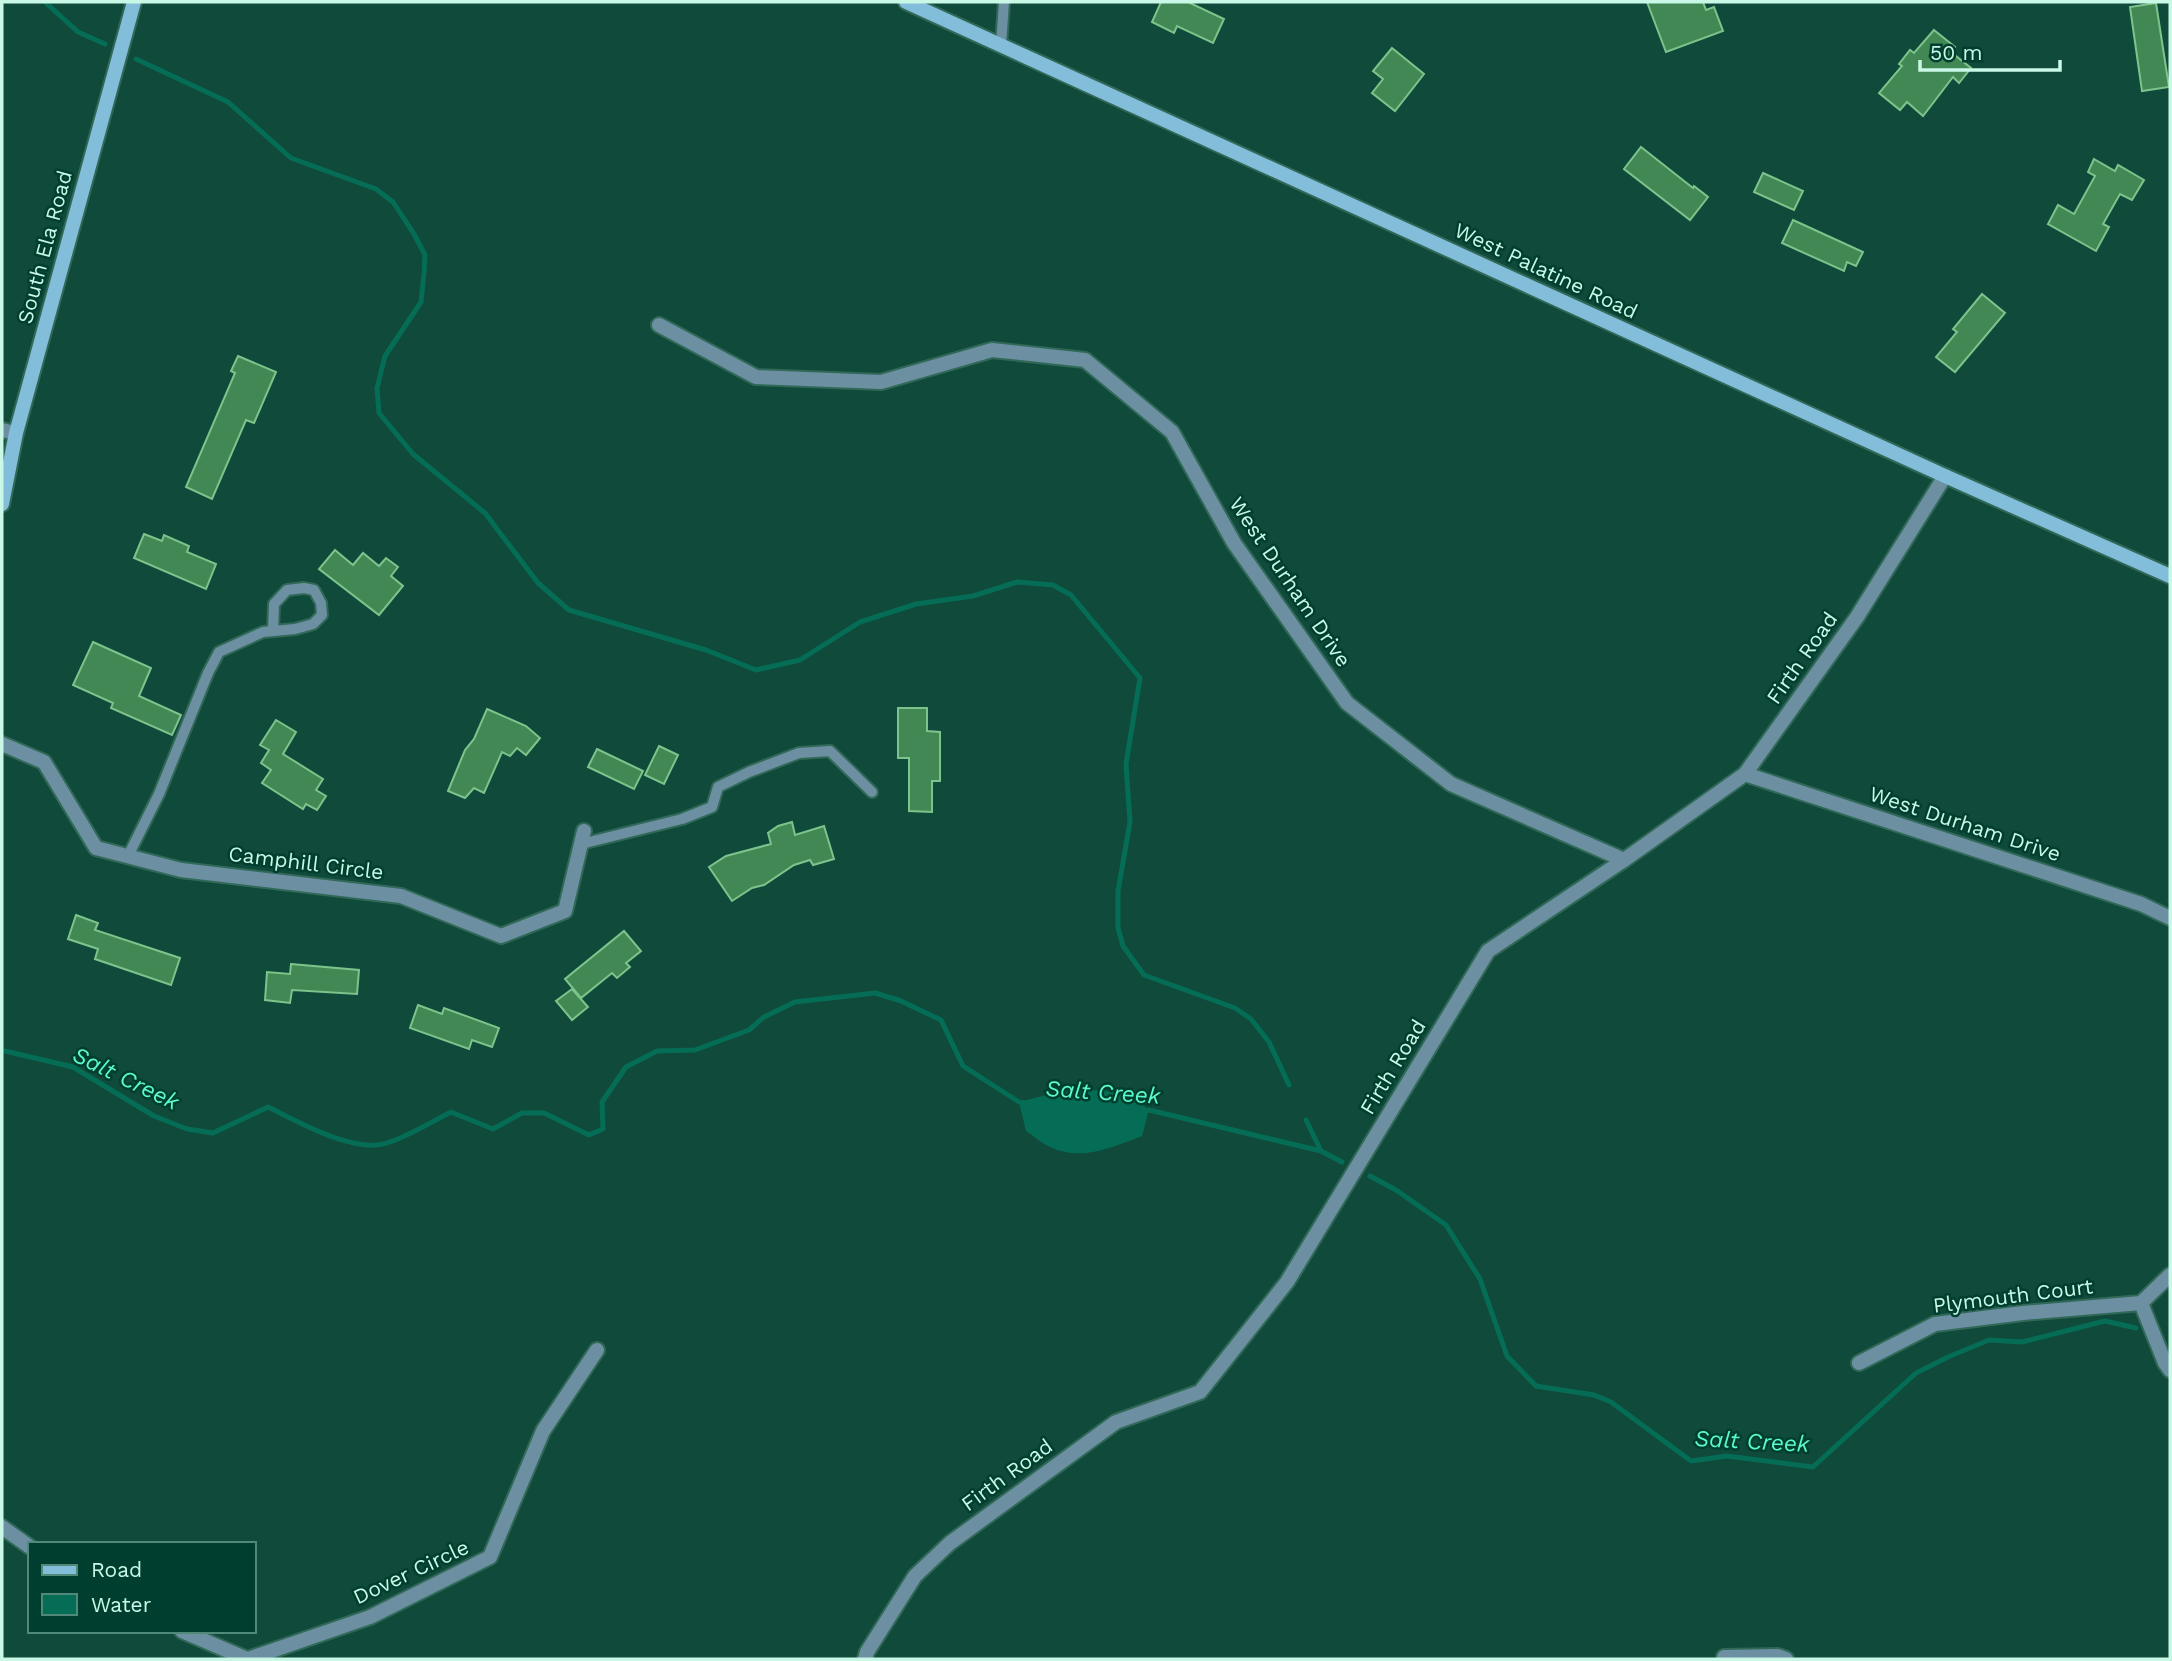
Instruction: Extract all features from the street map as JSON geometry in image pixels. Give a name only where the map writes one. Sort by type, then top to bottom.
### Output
[{"type":"main road","name":"South Ela Road","points":[[2,504],[9,431],[134,2]]},
{"type":"main road","name":"West Palatine Road","points":[[906,2],[2170,576]]},
{"type":"street","name":"West Durham Drive","points":[[659,325],[756,377],[881,382],[992,351],[1085,360],[1172,432],[1234,543],[1347,703],[1451,784],[1624,860]]},
{"type":"street","name":"Firth Road","points":[[865,1659],[915,1576],[950,1543],[1116,1422],[1200,1392],[1287,1282],[1488,951],[1624,860],[1745,774],[1857,617],[1945,476]]},
{"type":"street","name":"Camphill Circle","points":[[2,744],[44,762],[96,848],[181,870],[401,896],[501,936],[565,911],[583,837]]},
{"type":"street","name":"West Durham Drive","points":[[1745,774],[2141,904],[2170,918]]},
{"type":"street","points":[[2170,1275],[2141,1303],[2170,1370]]},
{"type":"street","name":"Plymouth Court","points":[[1859,1363],[1935,1324],[2023,1312],[2141,1303]]},
{"type":"street","name":"Dover Circle","points":[[247,1659],[370,1617],[490,1557],[543,1431],[597,1350]]},
{"type":"street","points":[[2,1527],[28,1546]]},
{"type":"street","points":[[187,1633],[247,1659]]},
{"type":"street","points":[[1724,1657],[1778,1656],[1786,1659]]},
{"type":"lane","points":[[1001,45],[1004,2]]},
{"type":"lane","points":[[128,856],[159,794],[219,652],[263,632],[295,629],[313,624],[322,615],[321,603],[314,590],[287,590],[274,604],[273,631]]},
{"type":"lane","points":[[583,837],[670,822],[712,807],[718,787],[800,753],[830,751],[872,792]]},
{"type":"water","points":[[1100,1090],[1129,1094],[1149,1110],[1142,1136],[1097,1151],[1073,1153],[1050,1147],[1026,1131],[1019,1102],[1058,1092]]},
{"type":"building","points":[[1161,2],[1188,2],[1224,19],[1213,43],[1177,26],[1174,33],[1152,22]]},
{"type":"building","points":[[1647,2],[1703,2],[1706,10],[1714,7],[1723,31],[1666,52]]},
{"type":"building","points":[[2156,3],[2169,87],[2142,91],[2130,7]]},
{"type":"building","points":[[1934,30],[1955,47],[1951,52],[1971,68],[1959,83],[1953,77],[1923,116],[1907,102],[1900,110],[1879,93],[1902,66],[1899,64],[1910,50],[1914,53]]},
{"type":"building","points":[[1392,48],[1424,74],[1395,111],[1372,93],[1383,79],[1373,71]]},
{"type":"building","points":[[1641,147],[1708,197],[1690,220],[1624,169]]},
{"type":"building","points":[[2094,159],[2115,171],[2118,165],[2144,180],[2132,200],[2120,194],[2103,224],[2109,227],[2096,251],[2048,224],[2058,205],[2074,214],[2095,176],[2088,172]]},
{"type":"building","points":[[1763,173],[1803,191],[1794,210],[1754,192]]},
{"type":"building","points":[[1793,220],[1863,252],[1856,266],[1847,262],[1844,271],[1782,243]]},
{"type":"building","points":[[1982,294],[2005,313],[1955,372],[1936,357],[1957,332],[1953,329]]},
{"type":"building","points":[[238,356],[276,372],[254,423],[246,420],[212,499],[186,487],[235,373],[231,371]]},
{"type":"building","points":[[144,534],[162,541],[164,535],[189,546],[187,552],[216,564],[206,589],[134,558]]},
{"type":"building","points":[[335,550],[353,565],[363,553],[379,566],[386,558],[398,567],[391,576],[403,586],[379,615],[319,569]]},
{"type":"building","points":[[93,642],[151,668],[139,696],[181,715],[172,735],[111,708],[113,703],[73,685]]},
{"type":"building","points":[[898,708],[927,708],[927,731],[940,732],[940,781],[932,781],[932,812],[909,811],[909,758],[898,758]]},
{"type":"building","points":[[487,709],[526,726],[540,738],[526,755],[517,748],[510,756],[502,752],[484,793],[474,788],[465,798],[448,791],[465,750],[474,739]]},
{"type":"building","points":[[276,720],[296,732],[283,754],[323,779],[316,790],[326,796],[317,810],[306,804],[303,809],[262,783],[271,770],[261,763],[269,750],[260,745]]},
{"type":"building","points":[[659,746],[678,755],[664,784],[645,775]]},
{"type":"building","points":[[597,749],[643,771],[634,789],[588,767]]},
{"type":"building","points":[[792,822],[795,835],[824,826],[834,859],[813,865],[810,860],[794,865],[764,885],[752,888],[732,901],[709,867],[726,856],[771,844],[768,833],[778,826]]},
{"type":"building","points":[[76,915],[98,923],[95,930],[180,958],[171,985],[95,959],[98,949],[68,939]]},
{"type":"building","points":[[624,931],[641,951],[626,963],[630,967],[617,978],[612,973],[581,998],[565,979]]},
{"type":"building","points":[[291,964],[359,970],[357,994],[292,990],[290,1003],[265,1000],[267,972],[290,974]]},
{"type":"building","points":[[572,989],[588,1007],[572,1020],[556,1001]]},
{"type":"building","points":[[418,1005],[442,1014],[444,1008],[499,1028],[492,1047],[472,1040],[469,1049],[410,1028]]},
{"type":"waterway","points":[[45,2],[78,32],[105,44]]},
{"type":"waterway","points":[[136,59],[228,102],[291,158],[376,189],[393,202],[425,255],[424,273],[421,302],[385,356],[377,388],[379,413],[413,454],[485,513],[538,583],[569,610],[706,650],[756,670],[800,660],[860,622],[916,604],[973,596],[1017,582],[1053,585],[1071,595],[1140,678],[1126,764],[1130,822],[1118,891],[1118,928],[1123,946],[1144,975],[1235,1008],[1251,1019],[1269,1042],[1289,1085]]},
{"type":"waterway","name":"Salt Creek","points":[[5,1051],[73,1067],[154,1116],[187,1129],[213,1133],[268,1107],[326,1134],[359,1144],[387,1143],[451,1112],[493,1129],[522,1113],[544,1113],[589,1135],[603,1129],[602,1102],[626,1067],[657,1051],[695,1050],[749,1030],[764,1017],[795,1002],[875,993],[901,1001],[941,1020],[963,1066],[1019,1102],[1025,1103]]},
{"type":"waterway","name":"Salt Creek","points":[[1142,1111],[1149,1110],[1321,1151],[1342,1162]]},
{"type":"waterway","points":[[1306,1120],[1321,1151]]},
{"type":"waterway","name":"Salt Creek","points":[[1370,1176],[1396,1190],[1446,1225],[1480,1279],[1507,1356],[1536,1386],[1594,1395],[1611,1402],[1691,1461],[1727,1456],[1813,1467],[1916,1373],[1948,1357],[1989,1340],[2022,1342],[2105,1321],[2136,1328]]}]
